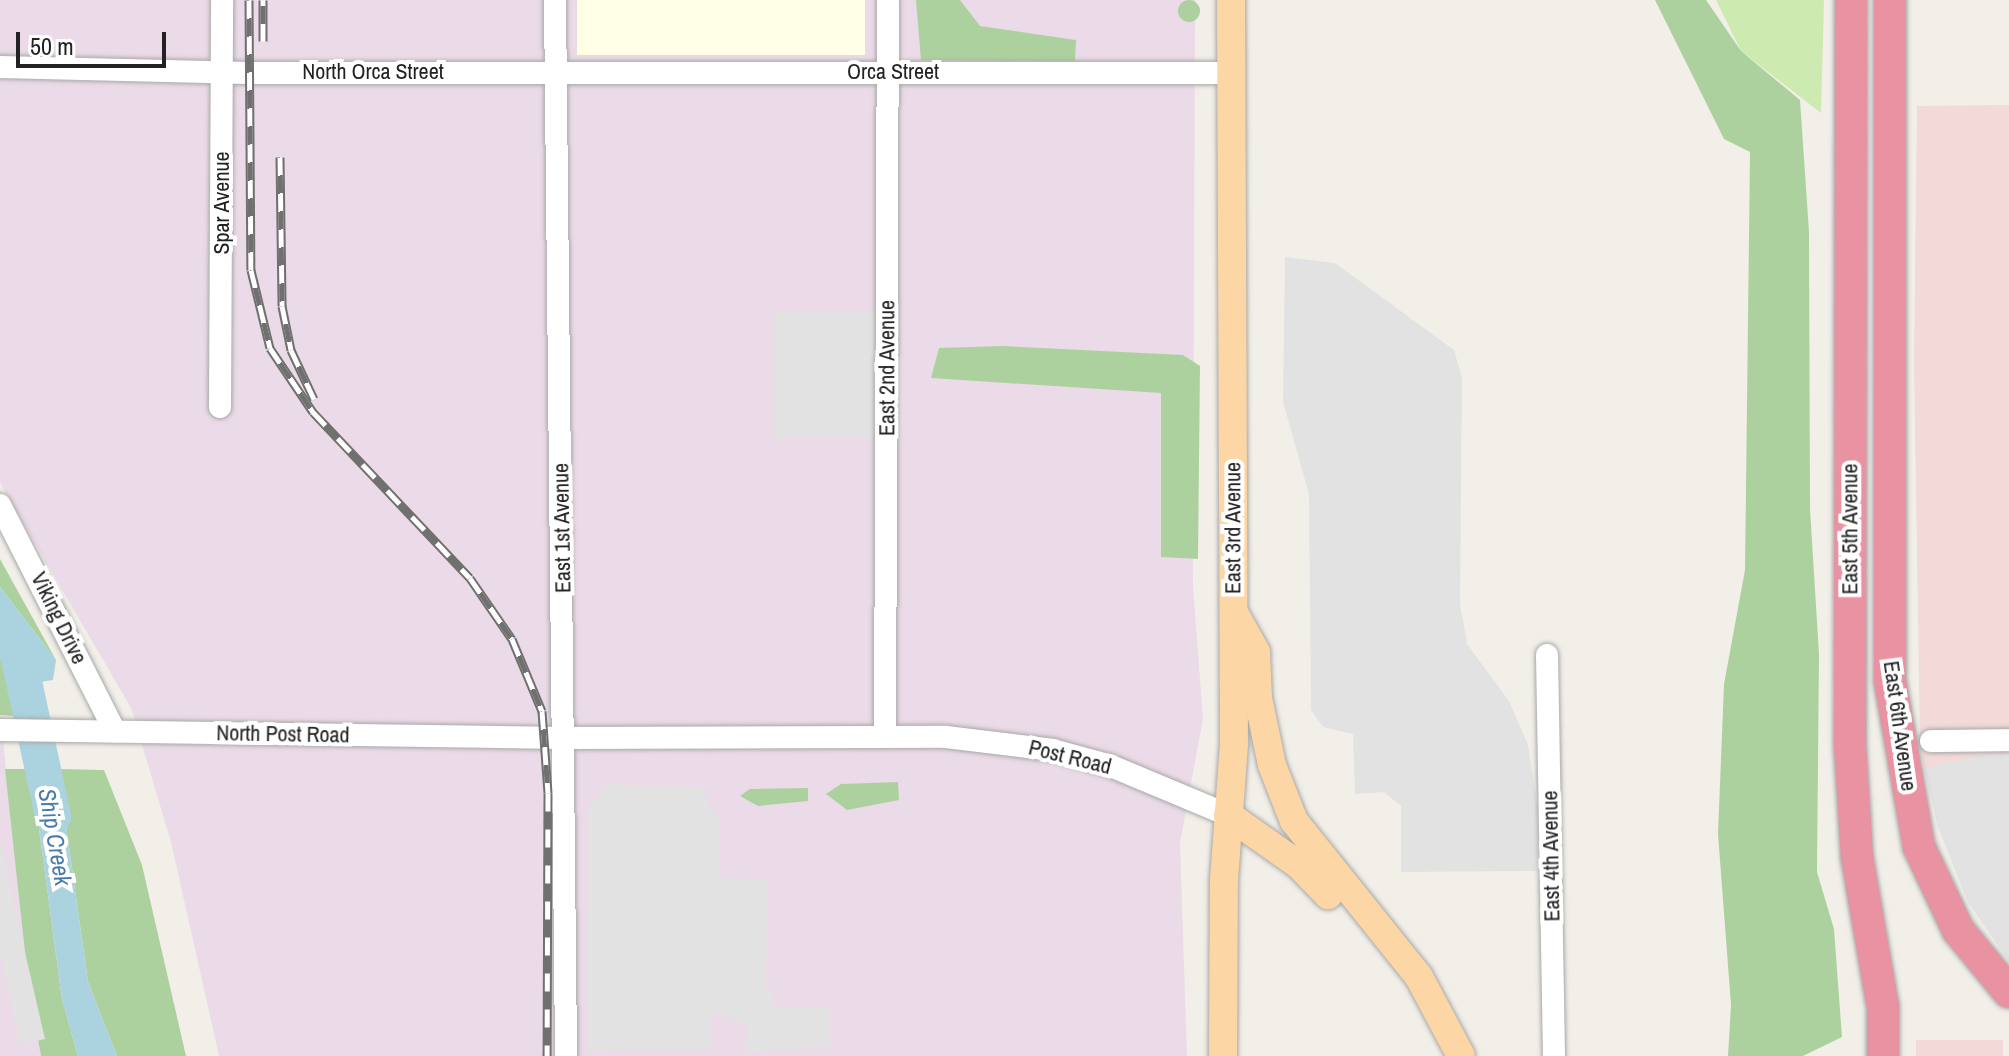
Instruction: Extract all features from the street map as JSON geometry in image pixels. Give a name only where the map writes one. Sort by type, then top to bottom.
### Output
[{"type":"highway","name":"East 5th Avenue","points":[[1851,0],[1850,746],[1857,857],[1883,1007],[1883,1056]]},
{"type":"highway","name":"East 6th Avenue","points":[[1890,0],[1890,681],[1917,833],[1958,930],[2009,992]]},
{"type":"main road","name":"East 3rd Avenue","points":[[1223,1056],[1228,815],[1234,745],[1231,0]]},
{"type":"main road","points":[[1233,612],[1256,652],[1258,698],[1272,765],[1294,821],[1315,853],[1419,977],[1460,1056]]},
{"type":"main road","name":"Post Road","points":[[1228,815],[1299,865],[1335,902],[1409,981],[1460,1056]]},
{"type":"street","name":"Spar Avenue","points":[[220,407],[222,0]]},
{"type":"street","name":"East 1st Avenue","points":[[555,0],[566,1056]]},
{"type":"street","name":"East 2nd Avenue","points":[[885,735],[888,0]]},
{"type":"street","name":"North Orca Street","points":[[0,67],[223,73],[555,71]]},
{"type":"street","name":"Orca Street","points":[[555,71],[1231,73]]},
{"type":"street","name":"Viking Drive","points":[[0,505],[115,732]]},
{"type":"street","name":"East 4th Avenue","points":[[1547,655],[1554,1056]]},
{"type":"street","name":"North Post Road","points":[[3,730],[565,738]]},
{"type":"street","name":"Post Road","points":[[565,738],[885,735],[997,741],[1053,750],[1111,766],[1228,815]]},
{"type":"street","points":[[1931,741],[2009,740]]},
{"type":"shaded area","points":[[0,0],[1195,0],[1193,586],[1203,719],[1180,843],[1187,1056],[219,1056],[171,842],[131,708],[0,483]]},
{"type":"shaded area","points":[[577,0],[865,0],[865,55],[577,55]]},
{"type":"shaded area","points":[[2009,105],[2009,961],[1968,902],[1938,827],[1920,747],[1914,364],[1917,106]]},
{"type":"shaded area","points":[[1285,257],[1335,263],[1454,350],[1462,378],[1460,604],[1467,644],[1509,701],[1528,745],[1538,810],[1537,871],[1401,872],[1401,806],[1384,792],[1355,794],[1353,734],[1323,727],[1311,710],[1309,494],[1283,402]]},
{"type":"shaded area","points":[[774,312],[880,312],[880,437],[774,437]]},
{"type":"shaded area","points":[[0,711],[30,998],[41,1056],[0,1056]]},
{"type":"shaded area","points":[[1989,754],[2009,754],[2009,961],[1968,902],[1938,827],[1924,768]]},
{"type":"shaded area","points":[[608,784],[703,787],[712,812],[720,817],[719,878],[767,879],[766,989],[773,989],[773,1007],[830,1007],[829,1047],[746,1052],[747,1024],[711,1010],[711,1049],[587,1051],[588,809]]},
{"type":"shaded area","points":[[0,844],[45,1039],[20,1045],[0,950]]},
{"type":"shaded area","points":[[1916,1040],[2003,1040],[2003,1056],[1916,1056]]},
{"type":"green space","points":[[916,0],[960,0],[980,26],[1076,40],[1075,61],[921,60]]},
{"type":"green space","points":[[1189,0],[1197,3],[1200,11],[1197,19],[1189,22],[1181,19],[1178,11],[1181,3]]},
{"type":"green space","points":[[1655,0],[1706,0],[1741,51],[1800,100],[1809,232],[1810,509],[1819,654],[1817,872],[1834,929],[1842,1037],[1803,1056],[1728,1056],[1731,1005],[1718,834],[1724,684],[1745,570],[1750,152],[1724,139]]},
{"type":"green space","points":[[1716,0],[1824,0],[1821,113],[1741,51]]},
{"type":"green space","points":[[1002,346],[1183,355],[1200,366],[1198,559],[1161,557],[1161,393],[931,378],[939,348]]},
{"type":"green space","points":[[0,559],[56,660],[0,587]]},
{"type":"green space","points":[[0,655],[12,676],[15,716],[0,715]]},
{"type":"green space","points":[[5,769],[31,769],[62,999],[78,1056],[41,1056],[30,998]]},
{"type":"green space","points":[[58,769],[104,770],[142,865],[186,1056],[117,1056],[88,982]]},
{"type":"green space","points":[[898,782],[899,800],[847,810],[826,794],[841,784]]},
{"type":"green space","points":[[808,788],[808,801],[758,806],[740,796],[750,789]]},
{"type":"water","points":[[0,587],[56,660],[53,680],[13,686],[0,655]]},
{"type":"water","points":[[31,769],[58,769],[88,982],[117,1056],[78,1056],[62,999]]},
{"type":"waterway","name":"Ship Creek","points":[[0,622],[18,654],[53,816]]},
{"type":"railway","points":[[249,0],[251,270],[270,348],[313,412],[470,578],[512,639],[542,711],[548,793],[547,1056]]},
{"type":"railway","points":[[263,0],[263,41]]},
{"type":"railway","points":[[280,157],[282,306],[291,350],[314,399]]}]
